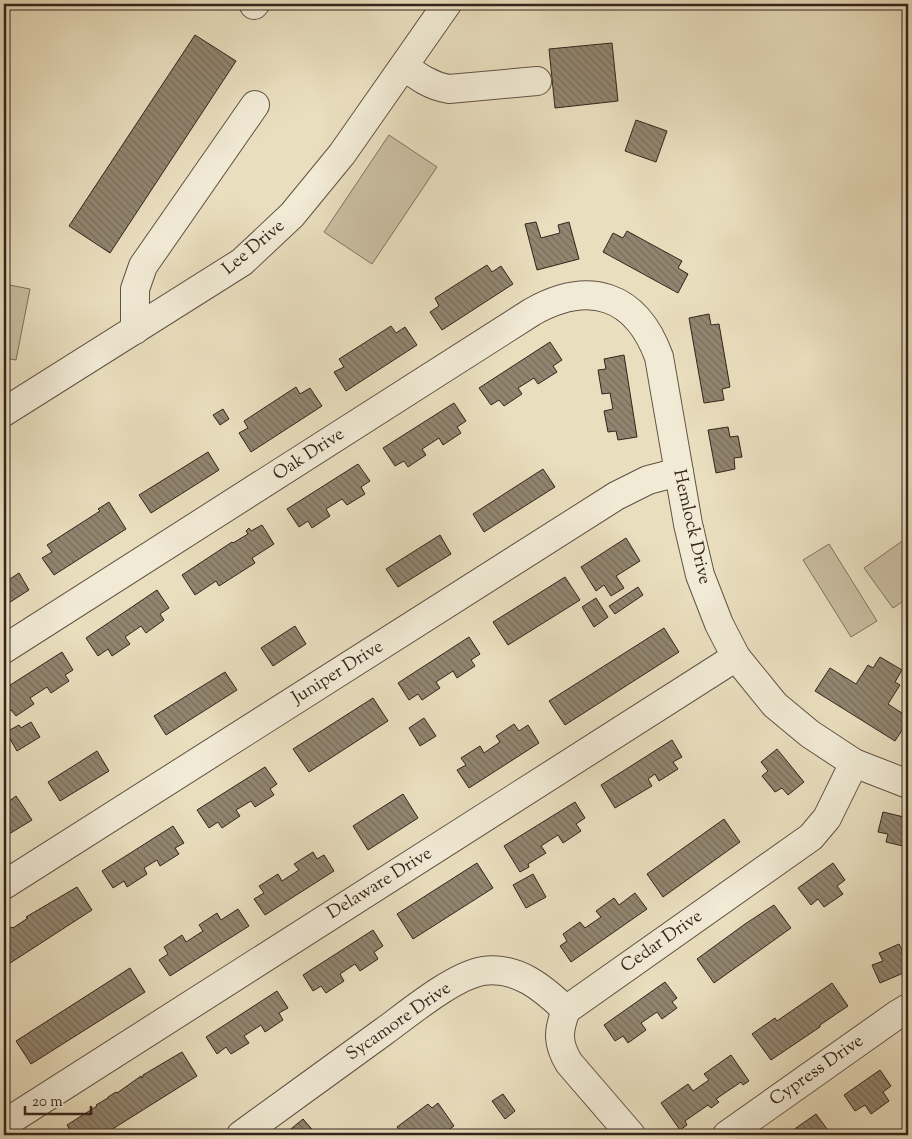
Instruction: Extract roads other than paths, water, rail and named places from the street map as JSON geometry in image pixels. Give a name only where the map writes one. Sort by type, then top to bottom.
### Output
[{"type":"street","name":"Lee Drive","points":[[4,412],[242,262],[292,215],[342,154],[447,4]]},
{"type":"street","points":[[404,66],[425,81],[438,87],[449,89],[537,81]]},
{"type":"street","points":[[135,330],[135,290],[143,266],[255,105]]},
{"type":"street","name":"Oak Drive","points":[[4,649],[548,303],[578,295],[594,296],[623,306]]},
{"type":"street","name":"Hemlock Drive","points":[[623,306],[642,323],[659,357],[688,524],[700,575],[712,607],[736,657],[761,689],[810,734],[854,763],[908,784]]},
{"type":"street","name":"Juniper Drive","points":[[4,885],[616,496],[648,480],[679,472]]},
{"type":"street","name":"Delaware Drive","points":[[17,1123],[736,657]]},
{"type":"street","name":"Cedar Drive","points":[[566,1010],[811,837],[828,818],[854,763]]},
{"type":"street","name":"Sycamore Drive","points":[[241,1135],[411,1012],[466,976],[482,971],[500,971],[517,975],[533,982],[566,1010]]},
{"type":"street","name":"Cypress Drive","points":[[727,1135],[908,1008]]},
{"type":"street","points":[[566,1010],[560,1032],[562,1052],[631,1135]]}]
